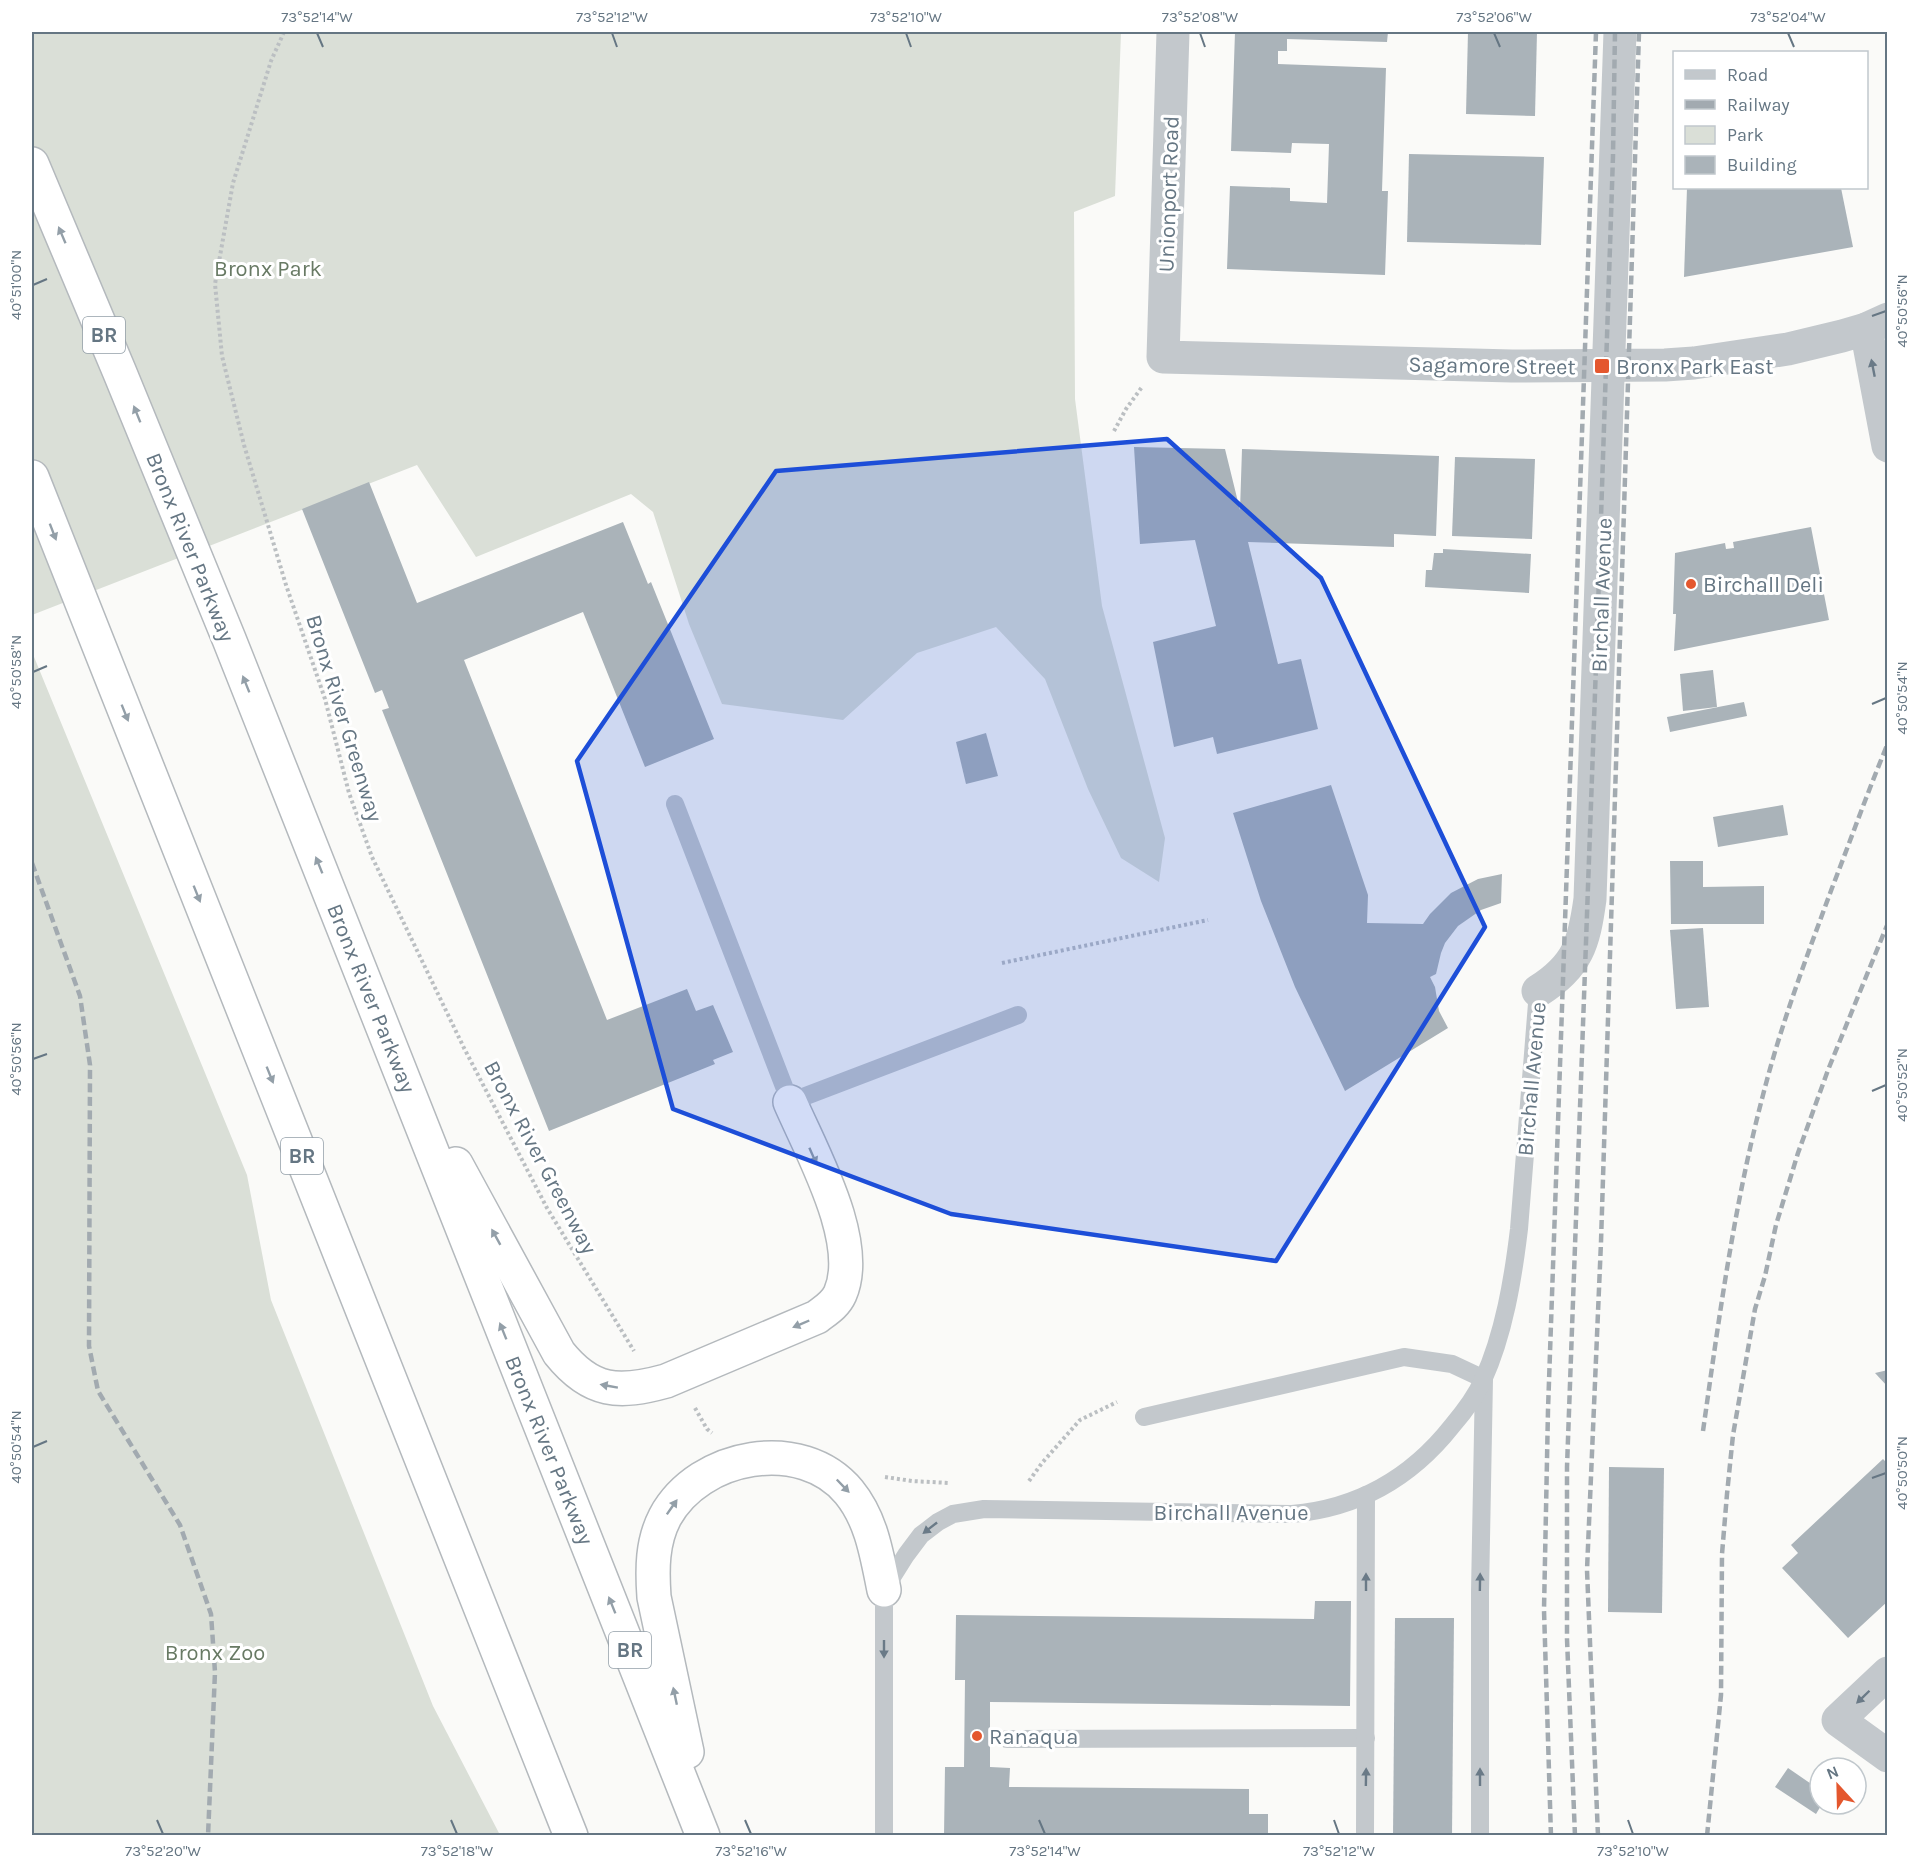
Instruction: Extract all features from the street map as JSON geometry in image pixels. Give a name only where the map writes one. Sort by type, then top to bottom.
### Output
[{"type":"highway","name":"Bronx River Parkway","points":[[32,164],[120,373],[387,1037],[704,1836]]},
{"type":"highway","name":"BR","points":[[32,477],[572,1836]]},
{"type":"highway","points":[[387,1037],[559,1353],[573,1370],[589,1381],[624,1389],[666,1381],[817,1317],[835,1302],[844,1281],[846,1263],[841,1226],[828,1188],[790,1102]]},
{"type":"highway","points":[[704,1836],[653,1585],[653,1555],[661,1527],[673,1505],[687,1488],[704,1476],[742,1461],[775,1458],[803,1462],[823,1470],[837,1479],[861,1508],[870,1527],[884,1590]]},
{"type":"street","name":"Unionport Road","points":[[1163,357],[1173,32]]},
{"type":"street","name":"Birchall Avenue","points":[[1538,991],[1554,981],[1569,966],[1579,950],[1587,924],[1590,899],[1620,32]]},
{"type":"street","name":"Sagamore Street","points":[[1163,357],[1609,367],[1694,363],[1764,353],[1820,343],[1877,324]]},
{"type":"street","points":[[1877,324],[1887,446]]},
{"type":"street","points":[[1887,1673],[1839,1720],[1887,1755]]},
{"type":"lane","points":[[675,804],[790,1102],[1018,1015]]},
{"type":"lane","name":"Birchall Avenue","points":[[884,1590],[921,1535],[953,1514],[984,1509],[1292,1514],[1319,1512],[1383,1487],[1424,1459],[1472,1402],[1484,1379],[1507,1302],[1519,1229],[1538,991]]},
{"type":"lane","points":[[1144,1417],[1404,1357],[1452,1364],[1484,1379],[1480,1592],[1480,1836]]},
{"type":"lane","points":[[1365,1836],[1366,1495]]},
{"type":"lane","points":[[884,1590],[884,1836]]},
{"type":"lane","points":[[1007,1739],[1366,1738]]},
{"type":"path","name":"Bronx River Greenway","points":[[284,32],[271,61],[236,172],[215,284],[222,356],[241,434],[286,585],[325,699],[349,793],[372,857],[417,954],[547,1208],[636,1355]]},
{"type":"path","points":[[1114,431],[1126,409],[1163,357]]},
{"type":"path","points":[[1002,963],[1208,920]]},
{"type":"path","points":[[1027,1485],[1042,1463],[1080,1420],[1118,1402]]},
{"type":"highlighted area","points":[[1167,439],[1321,578],[1485,927],[1276,1261],[951,1214],[673,1109],[577,761],[776,471]]},
{"type":"green space","name":"Bronx Park","points":[[32,32],[1121,32],[1115,196],[1074,212],[1075,399],[1102,606],[1165,838],[1159,882],[1121,858],[1088,789],[1045,679],[996,627],[917,653],[843,720],[722,704],[689,624],[653,512],[631,494],[476,557],[417,465],[32,615]]},
{"type":"green space","name":"Bronx Zoo","points":[[32,652],[247,1175],[271,1300],[433,1706],[500,1835],[32,1835]]},
{"type":"building","points":[[1235,32],[1388,32],[1387,42],[1287,39],[1287,51],[1278,51],[1278,64],[1386,68],[1382,191],[1388,191],[1385,275],[1227,269],[1230,186],[1290,188],[1290,201],[1327,203],[1329,144],[1292,143],[1291,153],[1231,151]]},
{"type":"building","points":[[1468,32],[1537,32],[1535,116],[1466,114]]},
{"type":"building","points":[[1409,154],[1544,157],[1541,245],[1407,242]]},
{"type":"building","points":[[1687,189],[1841,189],[1853,247],[1684,277]]},
{"type":"building","points":[[1134,447],[1225,449],[1240,510],[1242,449],[1439,456],[1436,536],[1394,534],[1394,547],[1248,542],[1278,664],[1301,659],[1318,729],[1217,754],[1213,737],[1174,747],[1153,642],[1216,626],[1195,540],[1140,544]]},
{"type":"building","points":[[1455,457],[1535,459],[1532,539],[1452,536]]},
{"type":"building","points":[[369,482],[417,603],[623,522],[648,584],[651,582],[714,739],[645,767],[583,612],[464,660],[607,1020],[687,989],[696,1011],[713,1005],[733,1052],[713,1060],[715,1064],[549,1131],[382,710],[389,708],[382,690],[375,693],[302,509]]},
{"type":"building","points":[[1811,527],[1829,620],[1674,651],[1675,553],[1725,543],[1726,549],[1734,548],[1733,542]]},
{"type":"building","points":[[1443,549],[1531,554],[1529,593],[1425,587],[1426,570],[1432,570],[1434,553],[1443,553]]},
{"type":"building","points":[[1713,670],[1717,707],[1683,711],[1680,674]]},
{"type":"building","points":[[1744,702],[1747,716],[1670,732],[1667,717]]},
{"type":"building","points":[[986,733],[998,776],[966,784],[956,742]]},
{"type":"building","points":[[1331,785],[1368,895],[1367,923],[1423,924],[1451,893],[1478,879],[1502,874],[1501,903],[1481,910],[1458,926],[1445,943],[1436,974],[1430,977],[1435,987],[1439,1011],[1448,1028],[1345,1091],[1295,987],[1261,901],[1233,813]]},
{"type":"building","points":[[1783,805],[1788,835],[1718,847],[1713,817]]},
{"type":"building","points":[[1670,861],[1703,861],[1703,887],[1764,886],[1764,924],[1671,924]]},
{"type":"building","points":[[1703,928],[1709,1007],[1676,1009],[1670,930]]},
{"type":"building","points":[[1888,1370],[1888,1387],[1875,1373]]},
{"type":"building","points":[[1883,1459],[1888,1464],[1888,1601],[1848,1638],[1782,1568],[1798,1553],[1791,1545]]},
{"type":"building","points":[[1609,1467],[1664,1468],[1662,1613],[1608,1612]]},
{"type":"building","name":"Ranaqua","points":[[1315,1601],[1351,1601],[1350,1706],[990,1702],[990,1767],[1010,1768],[1009,1787],[1249,1789],[1249,1814],[1268,1814],[1268,1836],[944,1836],[945,1767],[964,1767],[965,1680],[955,1680],[956,1615],[1314,1619]]},
{"type":"building","points":[[1395,1618],[1454,1618],[1452,1836],[1393,1836]]},
{"type":"building","points":[[1788,1768],[1808,1782],[1808,1809],[1775,1787]]},
{"type":"railway","points":[[1551,1836],[1544,1610],[1548,1410],[1596,32]]},
{"type":"railway","points":[[1575,1836],[1567,1639],[1567,1467],[1597,638],[1615,32]]},
{"type":"railway","points":[[1598,1836],[1587,1570],[1601,1242],[1639,32]]},
{"type":"railway","points":[[1703,1431],[1735,1220],[1770,1069],[1813,939],[1888,743]]},
{"type":"railway","points":[[32,863],[80,996],[90,1065],[89,1346],[98,1391],[180,1525],[211,1614],[215,1672],[208,1836]]},
{"type":"railway","points":[[1707,1836],[1721,1695],[1722,1554],[1727,1494],[1733,1435],[1755,1309],[1776,1225],[1798,1153],[1828,1070],[1888,923]]},
{"type":"place","name":"Bronx Park East","points":[[1602,366]]},
{"type":"place","name":"Birchall Deli","points":[[1691,584]]},
{"type":"place","name":"Ranaqua","points":[[977,1736]]}]
